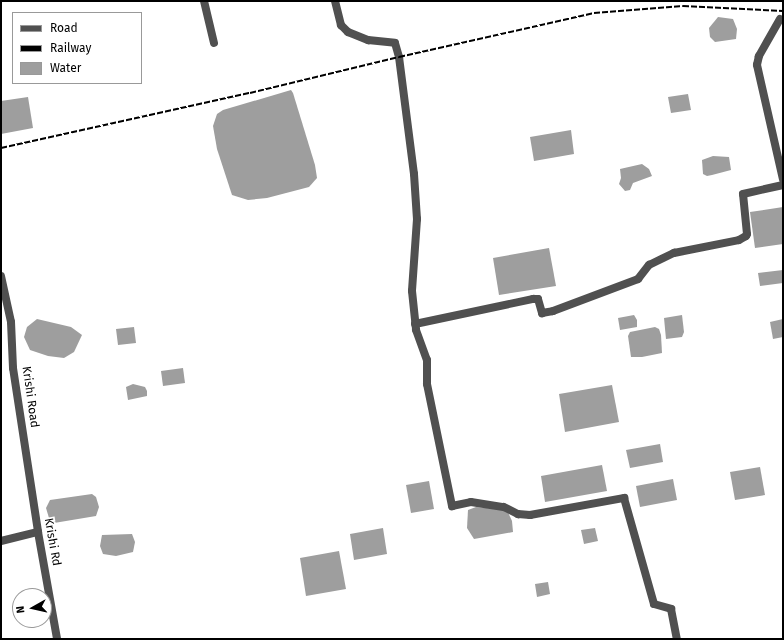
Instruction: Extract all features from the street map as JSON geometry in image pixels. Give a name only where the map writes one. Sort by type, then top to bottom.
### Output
[{"type":"street","points":[[204,1],[214,42]]},
{"type":"street","points":[[335,1],[341,26],[348,32],[368,40],[396,43],[413,166],[417,219],[412,291],[415,324],[426,360],[427,384],[452,506],[471,502],[504,507],[518,514],[530,515],[624,498],[654,604],[671,609],[677,639]]},
{"type":"street","points":[[780,20],[759,56],[757,66],[783,179]]},
{"type":"street","points":[[415,324],[533,299],[538,299],[542,313],[548,312],[638,279],[649,265],[674,253],[739,240],[746,236],[748,234],[743,194],[783,185]]},
{"type":"street","name":"Krishi Road","points":[[1,276],[11,322],[13,368],[25,450]]},
{"type":"street","name":"Krishi Rd","points":[[25,450],[57,639]]},
{"type":"street","points":[[1,541],[38,532]]},
{"type":"water","points":[[718,17],[733,19],[737,29],[736,39],[715,42],[710,37],[709,28]]},
{"type":"water","points":[[291,90],[315,165],[317,178],[309,187],[267,198],[248,200],[232,195],[217,149],[213,126],[217,114],[223,110]]},
{"type":"water","points":[[688,94],[691,110],[671,113],[668,97]]},
{"type":"water","points":[[28,97],[33,128],[1,134],[1,101]]},
{"type":"water","points":[[571,130],[574,154],[534,161],[530,137]]},
{"type":"water","points":[[713,156],[729,157],[731,170],[707,176],[703,174],[702,160]]},
{"type":"water","points":[[642,164],[649,169],[652,176],[633,183],[630,190],[625,191],[619,184],[621,178],[620,169]]},
{"type":"water","points":[[783,207],[783,244],[755,248],[750,212]]},
{"type":"water","points":[[549,248],[556,286],[499,295],[493,258]]},
{"type":"water","points":[[783,270],[783,283],[760,286],[758,273]]},
{"type":"water","points":[[634,315],[637,320],[637,327],[620,330],[618,318]]},
{"type":"water","points":[[682,315],[684,332],[682,337],[666,339],[664,318]]},
{"type":"water","points":[[37,319],[71,327],[82,335],[74,352],[64,358],[48,356],[30,350],[24,337],[27,327]]},
{"type":"water","points":[[783,319],[783,337],[773,339],[770,322]]},
{"type":"water","points":[[134,327],[136,343],[118,345],[116,329]]},
{"type":"water","points":[[655,327],[659,329],[661,335],[662,353],[642,357],[631,357],[628,336],[630,332]]},
{"type":"water","points":[[183,368],[185,383],[163,386],[161,371]]},
{"type":"water","points":[[133,384],[145,387],[147,396],[128,400],[126,387]]},
{"type":"water","points":[[612,385],[619,422],[565,432],[559,394]]},
{"type":"water","points":[[660,444],[663,462],[630,468],[626,450]]},
{"type":"water","points":[[602,465],[607,491],[545,502],[541,476]]},
{"type":"water","points":[[760,467],[765,495],[735,500],[730,472]]},
{"type":"water","points":[[673,479],[677,500],[640,507],[636,486]]},
{"type":"water","points":[[429,481],[434,509],[411,513],[406,485]]},
{"type":"water","points":[[92,494],[96,497],[99,507],[96,516],[54,523],[49,518],[46,508],[50,500]]},
{"type":"water","points":[[476,507],[507,510],[512,521],[513,532],[474,539],[467,528],[468,510]]},
{"type":"water","points":[[383,528],[387,554],[354,560],[350,534]]},
{"type":"water","points":[[595,528],[598,541],[584,544],[581,530]]},
{"type":"water","points":[[132,534],[135,542],[133,552],[116,556],[103,554],[100,546],[102,535]]},
{"type":"water","points":[[339,551],[346,589],[306,596],[300,558]]},
{"type":"water","points":[[548,582],[550,594],[537,597],[535,584]]},
{"type":"railway","points":[[1,148],[250,93],[399,57],[594,13],[683,6],[783,11]]}]
